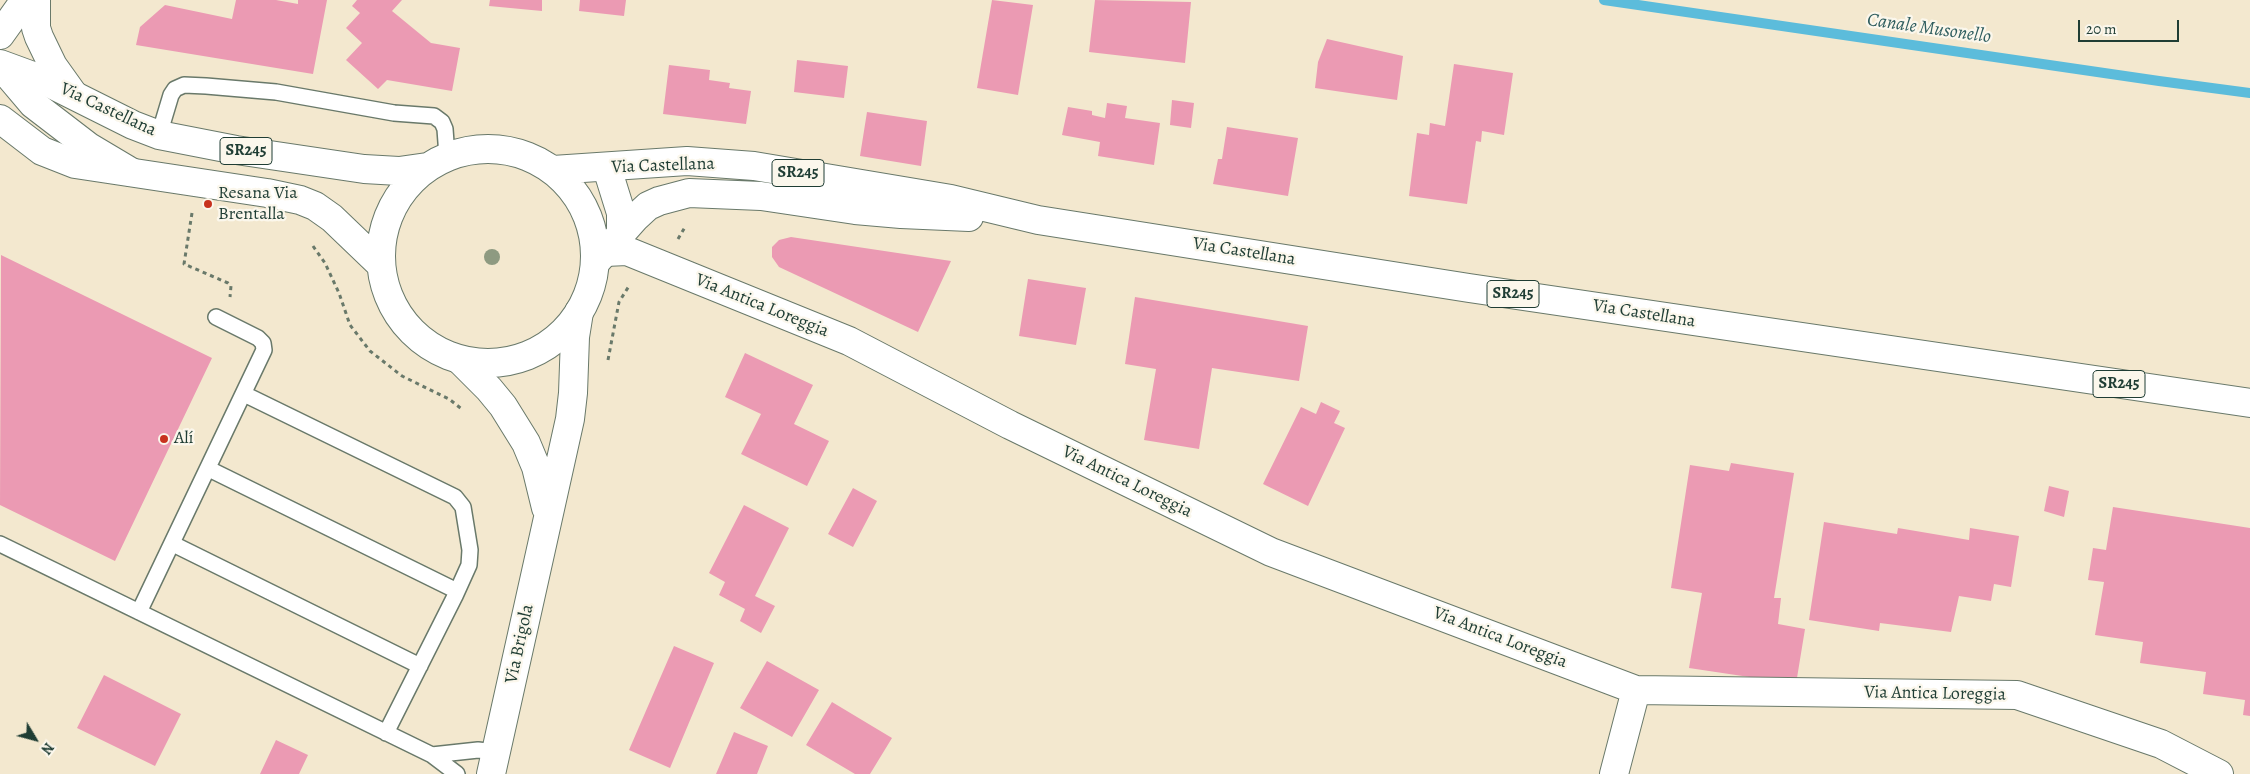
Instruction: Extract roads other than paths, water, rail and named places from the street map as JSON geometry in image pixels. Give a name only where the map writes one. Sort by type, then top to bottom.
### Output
[{"type":"main road","points":[[0,35],[25,0]]},
{"type":"main road","points":[[36,0],[36,28],[39,38],[53,66],[73,94]]},
{"type":"main road","points":[[0,64],[33,104],[89,146],[134,174]]},
{"type":"main road","name":"Via Castellana","points":[[0,64],[41,79],[133,125],[159,135],[236,150],[364,168],[399,171],[437,162]]},
{"type":"main road","name":"SR245","points":[[0,119],[34,146],[51,156],[75,164],[267,193],[300,200],[315,206],[332,218],[380,264]]},
{"type":"main road","name":"SR245","points":[[491,148],[513,151],[534,159],[553,170],[569,185],[584,208],[594,242],[612,250],[592,284],[579,312],[558,337],[541,349],[522,358],[501,363],[460,360],[440,353],[422,341],[406,326],[393,307],[385,286],[380,264],[381,242],[387,220],[396,200],[410,182],[437,162],[468,150],[491,148]]},
{"type":"main road","name":"Via Castellana","points":[[553,170],[687,162],[754,166],[951,199],[1038,220],[1469,288],[2250,404]]},
{"type":"main road","points":[[607,168],[621,213],[612,250]]},
{"type":"main road","name":"Via Castellana","points":[[612,250],[639,214],[653,203],[689,193],[761,196],[856,210],[901,214],[1038,220]]},
{"type":"main road","name":"Via Antica Loreggia","points":[[612,250],[662,265],[849,341],[1010,426],[1271,552],[1636,690],[2017,695],[2161,744],[2219,774]]},
{"type":"main road","name":"Via Brigola","points":[[494,763],[572,406],[575,337],[579,312]]},
{"type":"main road","name":"Via Brigola","points":[[460,360],[494,394],[526,443],[536,467],[547,514]]},
{"type":"main road","points":[[1614,774],[1636,690]]},
{"type":"lane","points":[[159,135],[171,95],[175,89],[184,85],[276,92],[394,113],[434,116],[442,122],[445,129],[437,162]]},
{"type":"lane","points":[[139,612],[263,355],[263,343],[258,338],[218,318]]},
{"type":"lane","points":[[244,394],[458,498],[465,513],[471,556],[457,591],[386,732]]},
{"type":"lane","points":[[209,469],[457,591]]},
{"type":"lane","points":[[0,544],[386,732],[432,756],[458,774]]},
{"type":"lane","points":[[173,544],[420,666]]},
{"type":"lane","points":[[432,756],[478,750],[494,763]]},
{"type":"waterway","name":"Canale Musonello","points":[[1604,0],[2250,93]]},
{"type":"place","name":"Resana Via Brentalla","points":[[208,204]]},
{"type":"place","name":"Alí","points":[[164,439]]}]
